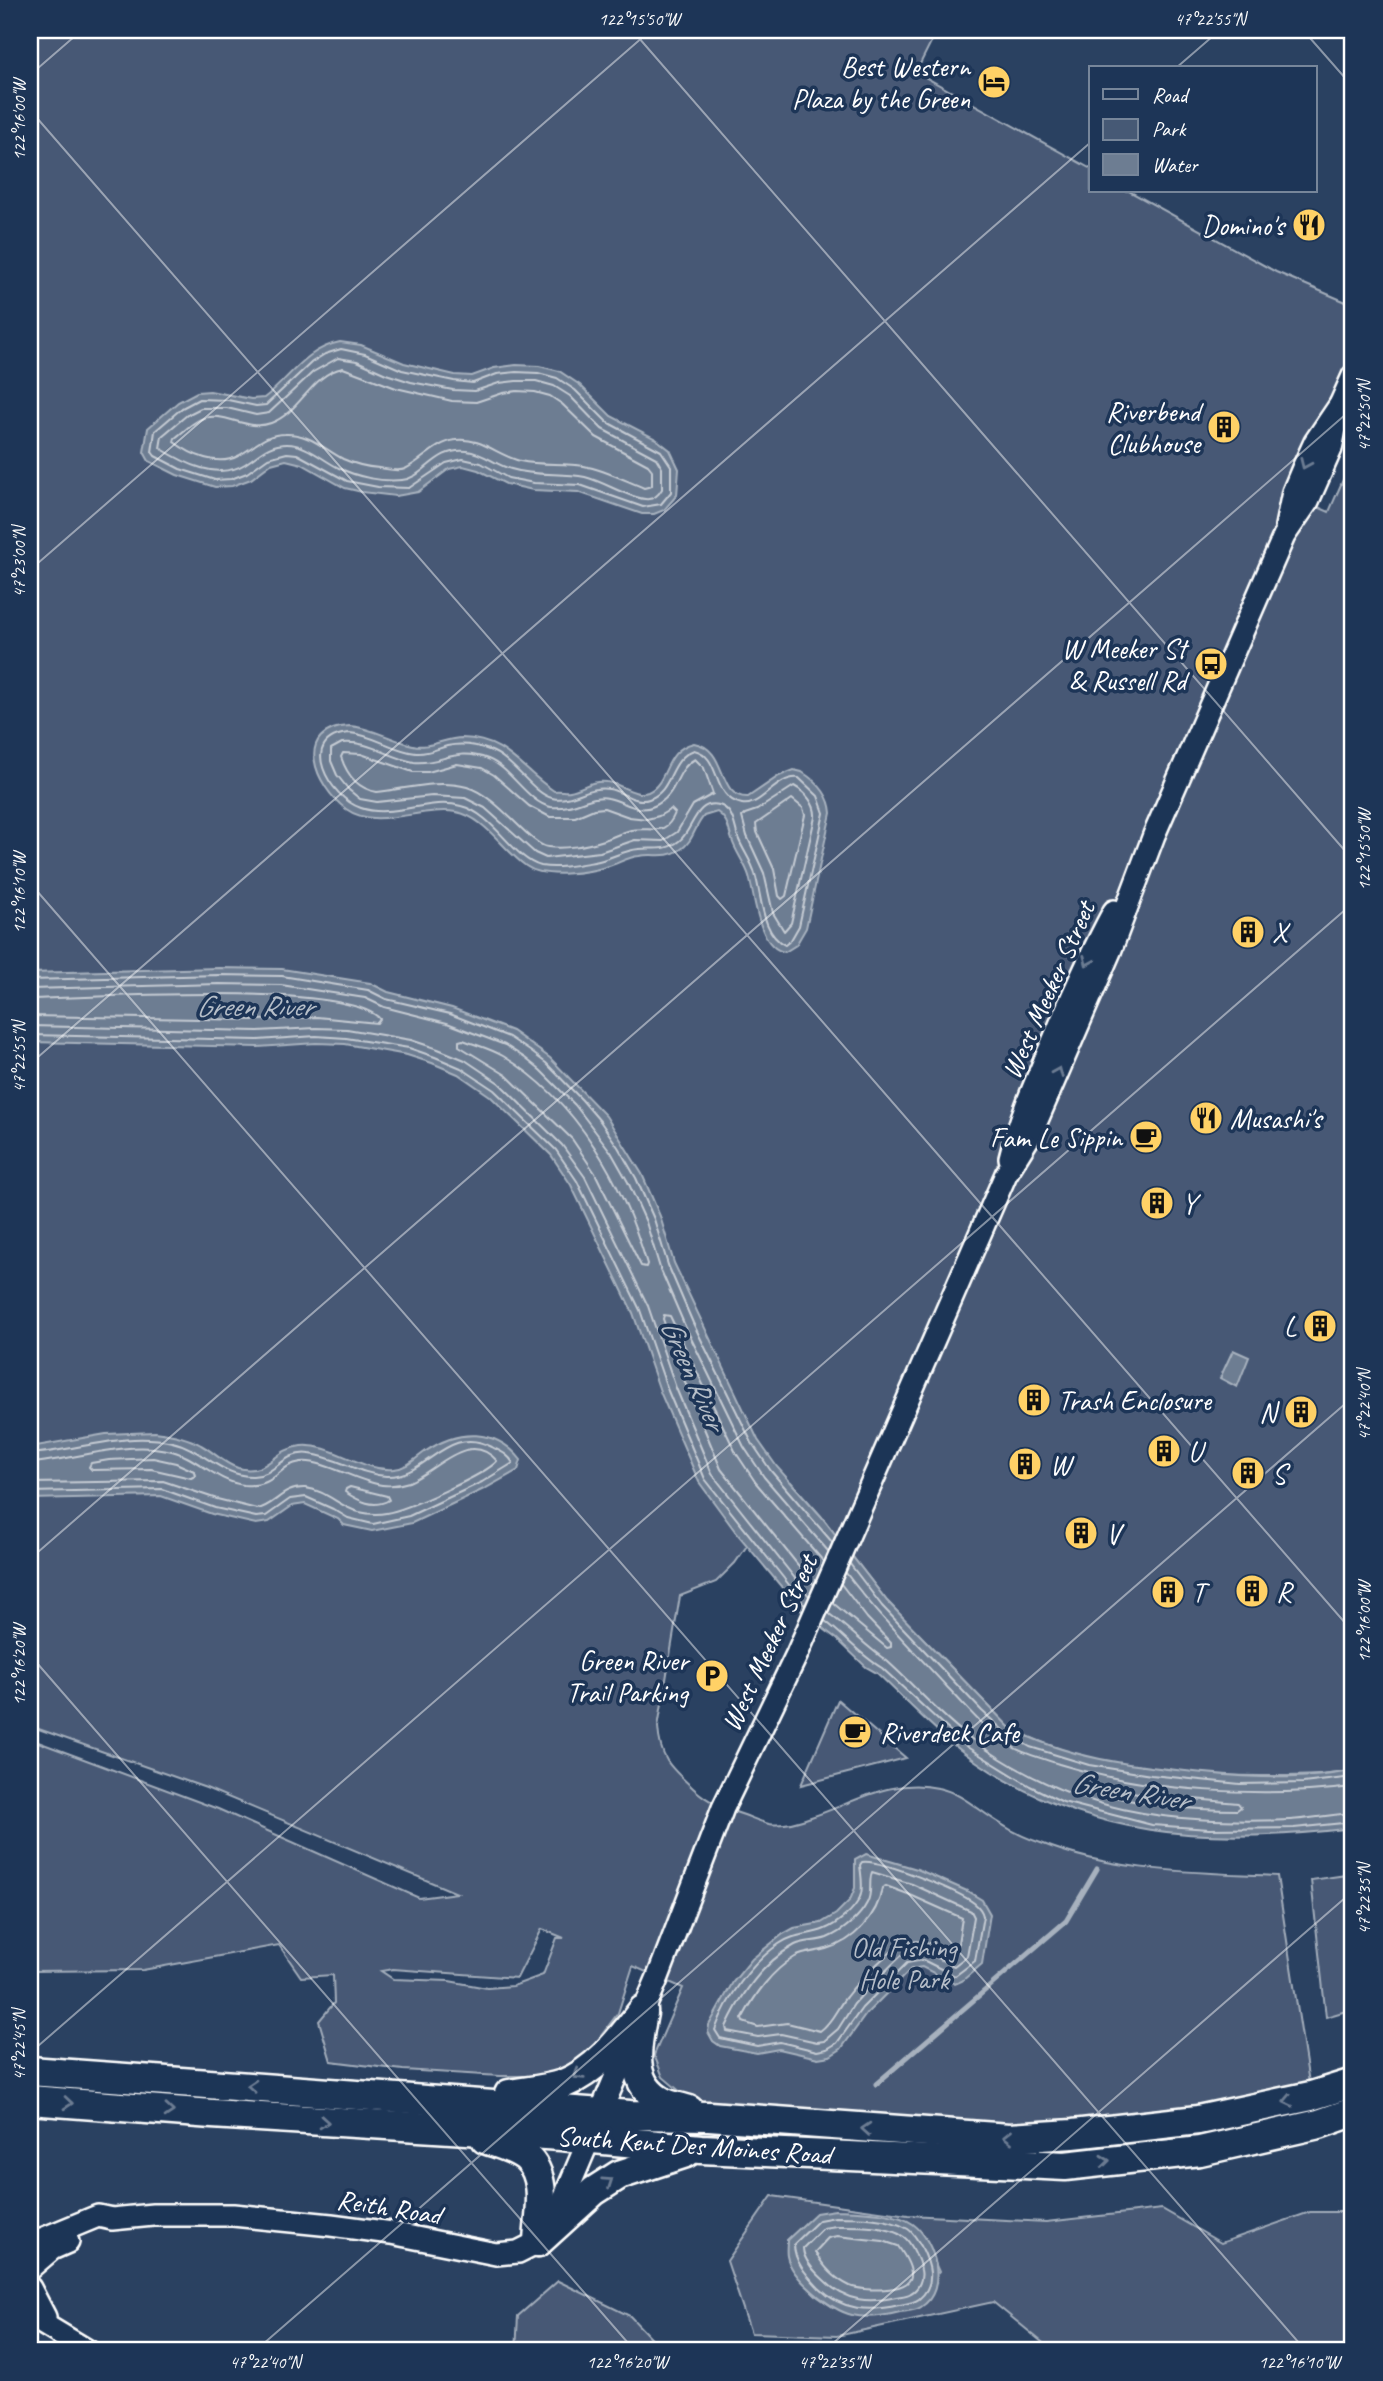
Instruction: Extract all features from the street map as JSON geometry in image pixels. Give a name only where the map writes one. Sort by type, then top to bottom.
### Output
[{"type":"highway","points":[[462,2102],[563,2084],[600,2060],[643,2010]]},
{"type":"highway","points":[[643,2010],[636,2069],[642,2081],[650,2092],[663,2102],[709,2116]]},
{"type":"highway","name":"South Kent Des Moines Road","points":[[30,2071],[630,2115],[709,2116],[1009,2138],[1198,2120],[1311,2096],[1353,2083]]},
{"type":"highway","name":"South Kent Des Moines Road","points":[[30,2100],[701,2149],[1065,2166],[1200,2151],[1319,2124],[1353,2112]]},
{"type":"highway","points":[[463,2130],[515,2150],[533,2166],[539,2179],[541,2194],[538,2242]]},
{"type":"highway","points":[[538,2242],[594,2191],[619,2175],[701,2149]]},
{"type":"main road","name":"West Meeker Street","points":[[589,2139],[723,1808],[797,1654],[1006,1174],[1031,1134],[1111,949],[1154,835],[1284,536],[1293,492],[1315,442],[1340,405],[1353,376]]},
{"type":"main road","name":"West Meeker Street","points":[[1006,1174],[1017,1128],[1091,954],[1154,835]]},
{"type":"main road","points":[[538,2242],[562,2203],[589,2139]]},
{"type":"main road","name":"Reith Road","points":[[30,2244],[98,2216],[112,2219],[153,2215],[233,2215],[391,2233],[496,2254],[517,2252],[538,2242]]},
{"type":"main road","name":"Reith Road","points":[[30,2267],[52,2249],[104,2230],[112,2219]]},
{"type":"main road","points":[[30,2288],[45,2317],[37,2320]]},
{"type":"main road","points":[[37,2320],[88,2351]]},
{"type":"green space","name":"Old Fishing Hole Park","points":[[30,30],[937,30],[916,72],[1089,168],[1089,192],[1131,192],[1276,272],[1353,305],[1353,406],[1311,504],[1329,512],[1353,457],[1353,1770],[1294,1776],[1173,1772],[1103,1761],[1070,1752],[1009,1727],[887,1601],[791,1482],[735,1563],[716,1582],[680,1596],[658,1727],[659,1738],[668,1762],[693,1788],[717,1804],[769,1824],[801,1820],[889,1789],[921,1786],[947,1790],[1008,1828],[1069,1853],[1128,1866],[1277,1876],[1311,2096],[1073,2134],[709,2116],[663,2077],[654,2055],[683,1988],[633,1966],[618,2013],[586,2056],[566,2069],[541,2076],[403,2070],[331,2061],[319,2021],[334,2003],[333,1975],[301,1977],[279,1945],[143,1970],[30,1971],[30,1739],[218,1809],[419,1898],[457,1893],[206,1788],[30,1726]],"holes":[[[542,1929],[564,1938],[557,1938],[543,1975],[513,1986],[487,1988],[449,1981],[393,1979],[381,1971],[393,1969],[517,1978]]]},
{"type":"green space","points":[[838,1700],[906,1758],[801,1785]]},
{"type":"green space","points":[[1353,1874],[1353,2009],[1326,2017],[1311,1880]]},
{"type":"green space","points":[[772,2196],[908,2215],[1046,2222],[1162,2209],[1221,2243],[1310,2212],[1353,2212],[1353,2351],[1053,2351],[993,2302],[837,2336],[751,2333],[727,2261]],"holes":[[[921,2231],[939,2272],[834,2308],[801,2280]]]},
{"type":"green space","points":[[558,2281],[630,2316],[663,2351],[516,2351],[518,2316]]},
{"type":"water","points":[[340,342],[361,345],[404,363],[455,375],[472,376],[494,368],[516,365],[539,366],[559,371],[580,385],[611,416],[656,439],[670,450],[679,469],[677,495],[664,510],[654,514],[642,514],[578,492],[533,490],[506,484],[478,470],[463,466],[449,469],[418,492],[396,496],[345,488],[302,464],[286,460],[271,464],[251,479],[232,486],[215,487],[177,475],[149,461],[144,452],[148,428],[178,402],[197,392],[210,391],[251,399],[264,398],[307,358]]},
{"type":"water","points":[[350,726],[419,746],[462,738],[491,744],[502,749],[554,791],[570,791],[601,782],[612,783],[638,793],[648,792],[660,782],[677,752],[694,743],[713,754],[726,782],[738,795],[748,797],[779,776],[794,770],[802,772],[821,789],[828,800],[831,813],[806,928],[796,945],[785,952],[769,941],[759,920],[747,871],[726,821],[717,812],[704,816],[688,842],[675,853],[645,855],[600,869],[566,874],[534,870],[526,866],[476,820],[456,812],[428,812],[385,818],[358,815],[346,809],[325,787],[315,760],[315,748],[321,737],[332,729]]},
{"type":"water","name":"Green River","points":[[282,969],[370,983],[388,992],[452,1008],[512,1031],[550,1058],[606,1116],[642,1174],[660,1216],[674,1263],[758,1440],[887,1601],[1009,1727],[1032,1738],[1080,1754],[1155,1768],[1279,1778],[1353,1770],[1353,1828],[1249,1836],[1199,1835],[1149,1830],[1101,1820],[1054,1804],[1008,1782],[952,1743],[877,1673],[866,1667],[837,1639],[804,1614],[735,1531],[699,1482],[661,1394],[633,1313],[571,1185],[551,1155],[490,1096],[458,1074],[407,1055],[345,1044],[258,1047],[30,1042],[30,973]]},
{"type":"water","points":[[1233,1350],[1249,1357],[1237,1387],[1220,1378]]},
{"type":"water","points":[[155,1432],[190,1440],[233,1466],[248,1469],[264,1465],[292,1448],[313,1446],[370,1466],[394,1469],[407,1465],[438,1444],[476,1435],[500,1442],[521,1460],[518,1470],[486,1488],[412,1523],[372,1531],[344,1525],[338,1519],[305,1504],[292,1506],[269,1522],[256,1524],[212,1514],[161,1496],[30,1499],[30,1447],[106,1434]]},
{"type":"water","points":[[866,1854],[917,1869],[982,1900],[990,1914],[982,1964],[955,1984],[922,1967],[911,1969],[867,2013],[841,2049],[830,2056],[818,2058],[779,2049],[757,2053],[720,2046],[713,2041],[708,2032],[709,2025],[733,1982],[752,1959],[783,1934],[794,1928],[821,1923],[836,1914],[850,1900],[855,1888],[855,1860]]},
{"type":"water","points":[[835,2210],[896,2216],[921,2231],[936,2265],[935,2289],[930,2299],[914,2310],[864,2317],[843,2312],[813,2292],[790,2265],[787,2240],[816,2213]]},
{"type":"waterway","points":[[876,2084],[1066,1921],[1097,1869]]},
{"type":"place","name":"Best Western Plaza by the Green","points":[[994,82]]},
{"type":"place","name":"Domino's","points":[[1309,225]]},
{"type":"place","name":"Riverbend Clubhouse","points":[[1224,427]]},
{"type":"place","name":"W Meeker St & Russell Rd","points":[[1211,664]]},
{"type":"place","name":"X","points":[[1248,932]]},
{"type":"place","name":"Musashi's","points":[[1206,1118]]},
{"type":"place","name":"Fam Le Sippin","points":[[1146,1137]]},
{"type":"place","name":"Y","points":[[1157,1203]]},
{"type":"place","name":"L","points":[[1320,1326]]},
{"type":"place","name":"Trash Enclosure","points":[[1034,1400]]},
{"type":"place","name":"N","points":[[1301,1412]]},
{"type":"place","name":"U","points":[[1164,1451]]},
{"type":"place","name":"W","points":[[1025,1464]]},
{"type":"place","name":"S","points":[[1248,1473]]},
{"type":"place","name":"V","points":[[1081,1533]]},
{"type":"place","name":"R","points":[[1252,1591]]},
{"type":"place","name":"T","points":[[1168,1592]]},
{"type":"place","name":"Green River Trail Parking","points":[[712,1676]]},
{"type":"place","name":"Riverdeck Cafe","points":[[855,1732]]}]
